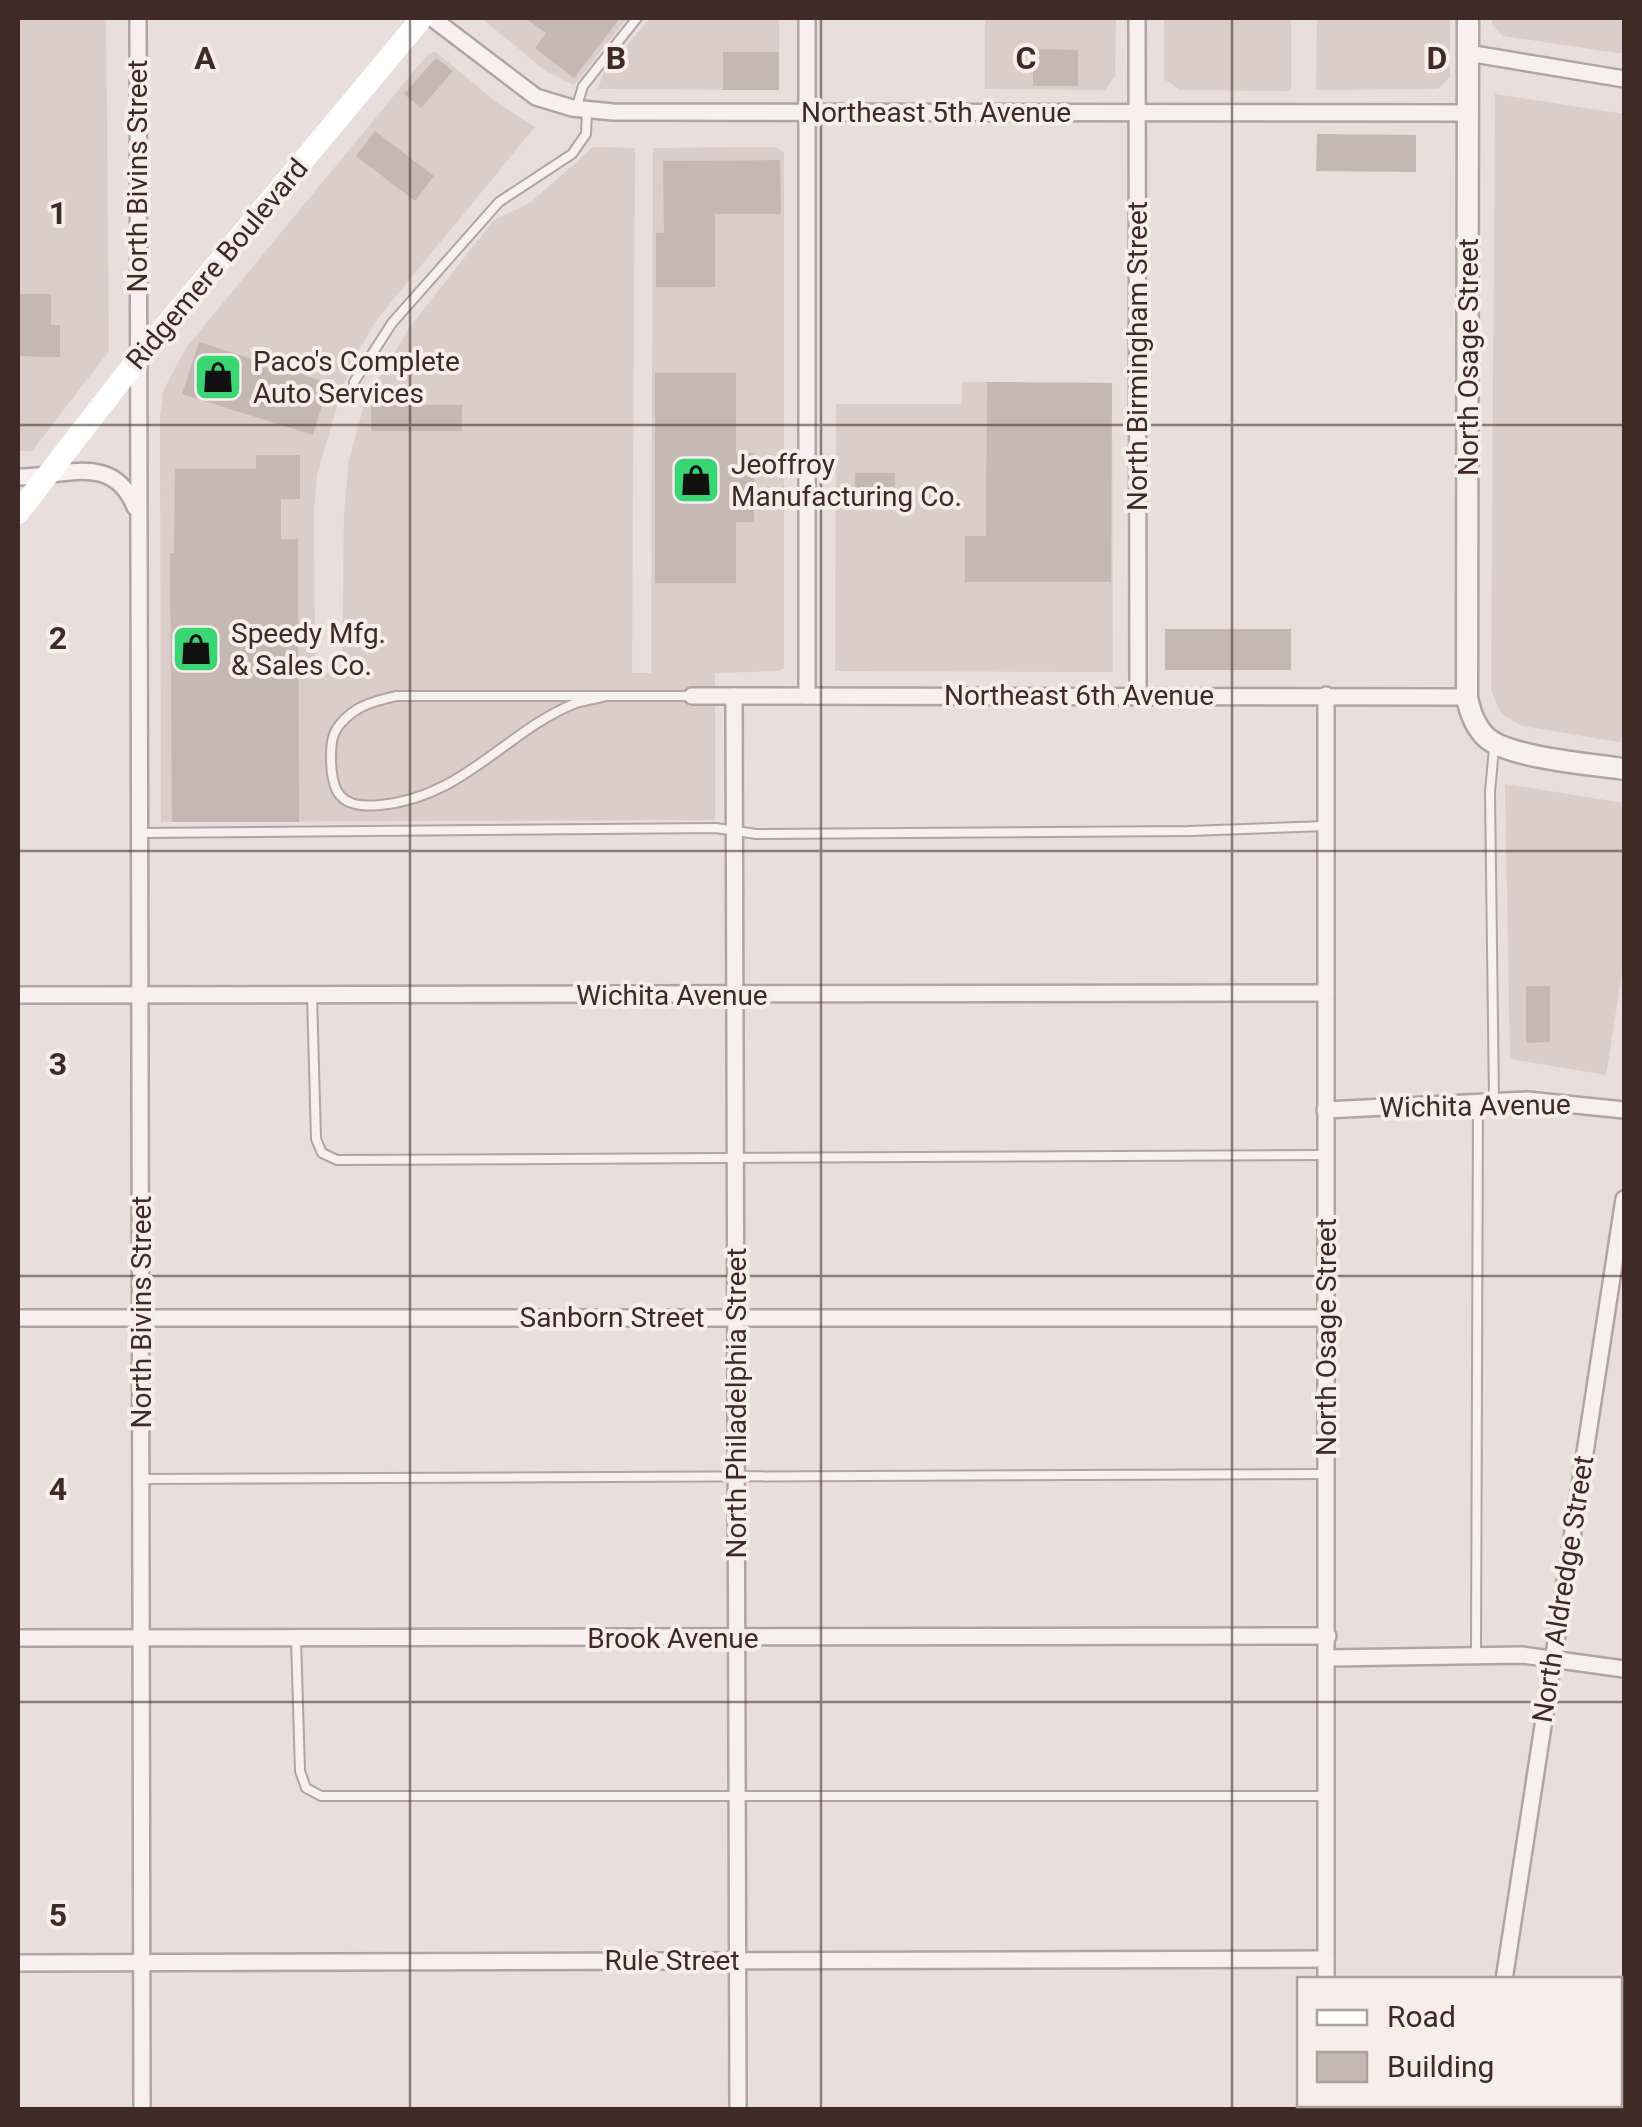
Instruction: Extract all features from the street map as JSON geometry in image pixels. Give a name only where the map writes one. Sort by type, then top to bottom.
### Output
[{"type":"main road","name":"Ridgemere Boulevard","points":[[18,513],[137,360],[422,18]]},
{"type":"street","name":"North Bivins Street","points":[[138,18],[142,2110]]},
{"type":"street","name":"Northeast 5th Avenue","points":[[432,18],[536,97],[581,109],[1468,113]]},
{"type":"street","points":[[806,696],[807,18]]},
{"type":"street","name":"North Birmingham Street","points":[[1137,18],[1138,694]]},
{"type":"street","name":"North Osage Street","points":[[1466,697],[1468,18]]},
{"type":"street","points":[[1468,53],[1624,78]]},
{"type":"street","points":[[18,477],[107,473],[120,481],[137,514]]},
{"type":"street","name":"North Osage Street","points":[[1326,695],[1326,1977]]},
{"type":"street","name":"Northeast 6th Avenue","points":[[692,696],[1466,697]]},
{"type":"street","name":"North Philadelphia Street","points":[[734,696],[738,2110]]},
{"type":"street","points":[[1466,697],[1477,726],[1495,743],[1523,752],[1624,769]]},
{"type":"street","name":"Wichita Avenue","points":[[18,995],[1326,992]]},
{"type":"street","name":"Wichita Avenue","points":[[1326,1110],[1560,1101],[1624,1110]]},
{"type":"street","name":"North Aldredge Street","points":[[1504,1977],[1624,1199]]},
{"type":"street","name":"Sanborn Street","points":[[18,1318],[1326,1318]]},
{"type":"street","name":"Brook Avenue","points":[[18,1638],[1328,1636]]},
{"type":"street","points":[[1328,1658],[1476,1655],[1551,1658],[1624,1669]]},
{"type":"street","name":"Rule Street","points":[[18,1963],[1326,1959]]},
{"type":"lane","points":[[354,382],[392,324],[500,202],[572,154],[586,134],[581,109],[583,86],[638,18]]},
{"type":"lane","points":[[606,696],[576,704],[456,781],[410,799],[354,805],[338,796],[331,782],[332,741],[340,724],[363,704],[396,696],[606,696],[692,696]]},
{"type":"lane","points":[[1476,1655],[1490,792],[1495,743]]},
{"type":"lane","points":[[138,832],[696,828],[756,834],[1188,831],[1326,826]]},
{"type":"lane","points":[[312,996],[316,1139],[322,1153],[337,1160],[1326,1156]]},
{"type":"lane","points":[[141,1479],[1326,1474]]},
{"type":"lane","points":[[296,1639],[300,1771],[306,1788],[321,1796],[1328,1796]]},
{"type":"shaded area","points":[[18,18],[106,18],[109,351],[32,451],[18,451]]},
{"type":"shaded area","points":[[481,18],[627,18],[574,85],[547,72]]},
{"type":"shaded area","points":[[650,18],[779,18],[779,90],[598,89],[603,74]]},
{"type":"shaded area","points":[[985,18],[1116,18],[1115,76],[1105,90],[985,89]]},
{"type":"shaded area","points":[[1164,18],[1291,18],[1291,91],[1180,90],[1164,79]]},
{"type":"shaded area","points":[[1317,18],[1450,18],[1450,77],[1438,89],[1316,90]]},
{"type":"shaded area","points":[[1492,18],[1624,18],[1624,54],[1503,36],[1492,25]]},
{"type":"shaded area","points":[[436,52],[496,102],[535,127],[378,318],[343,385],[317,475],[315,673],[342,673],[344,513],[349,460],[365,401],[409,328],[494,220],[530,203],[593,147],[635,148],[632,673],[651,673],[653,148],[776,147],[784,153],[784,668],[715,673],[715,820],[161,822],[163,391],[186,348],[429,53]]},
{"type":"shaded area","points":[[1495,94],[1624,114],[1624,743],[1522,726],[1501,714],[1491,690]]},
{"type":"shaded area","points":[[962,382],[1112,383],[1113,672],[835,671],[836,404],[962,404]]},
{"type":"shaded area","points":[[1505,784],[1624,803],[1624,960],[1606,1075],[1510,1059]]},
{"type":"building","points":[[525,18],[620,18],[574,78],[535,48],[546,33]]},
{"type":"building","points":[[1033,49],[1078,50],[1078,86],[1033,86]]},
{"type":"building","points":[[723,52],[779,52],[779,90],[723,90]]},
{"type":"building","points":[[436,58],[453,71],[421,108],[404,94]]},
{"type":"building","points":[[375,131],[434,176],[415,201],[356,156]]},
{"type":"building","points":[[1317,134],[1416,135],[1416,172],[1316,171]]},
{"type":"building","points":[[780,160],[781,214],[715,214],[715,287],[656,287],[656,233],[664,233],[663,161]]},
{"type":"building","points":[[18,294],[51,294],[51,325],[60,325],[60,357],[18,356]]},
{"type":"building","points":[[199,342],[329,383],[313,435],[182,394]]},
{"type":"building","points":[[655,373],[736,373],[736,453],[754,453],[754,522],[736,522],[736,583],[655,583]]},
{"type":"building","points":[[987,382],[1112,383],[1111,582],[965,582],[965,536],[986,536]]},
{"type":"building","points":[[371,405],[462,405],[462,431],[371,431]]},
{"type":"building","points":[[256,455],[300,455],[300,499],[281,499],[281,539],[298,539],[299,822],[172,822],[170,553],[174,553],[175,469],[256,469]]},
{"type":"building","points":[[855,473],[895,473],[895,501],[855,501]]},
{"type":"building","points":[[1165,629],[1291,629],[1291,670],[1165,670]]},
{"type":"building","points":[[1526,986],[1550,986],[1550,1042],[1526,1043]]},
{"type":"place","name":"Paco's Complete Auto Services","points":[[218,377]]},
{"type":"place","name":"Jeoffroy Manufacturing Co.","points":[[696,480]]},
{"type":"place","name":"Speedy Mfg. & Sales Co.","points":[[196,649]]}]
